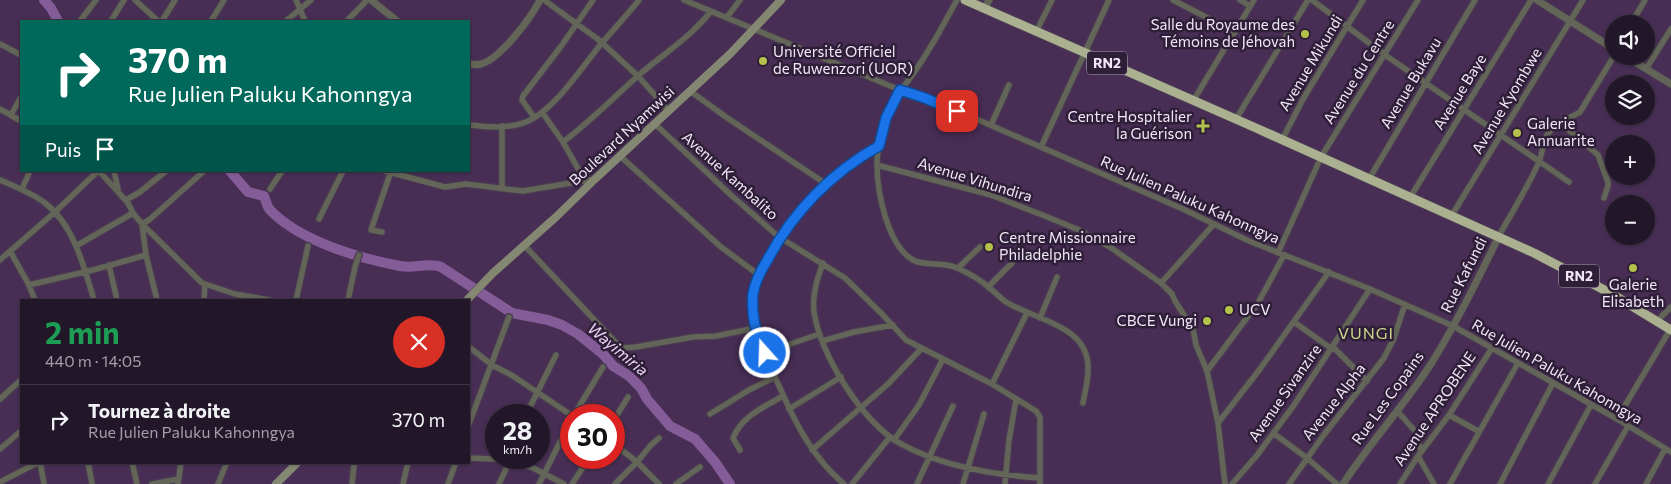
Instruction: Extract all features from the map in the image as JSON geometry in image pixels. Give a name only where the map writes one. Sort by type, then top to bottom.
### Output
[{"type":"highway","name":"RN2","points":[[968,1],[1499,236],[1586,279],[1671,329]]},
{"type":"main road","name":"Boulevard Nyamwisi","points":[[468,299],[755,29],[781,0]]},
{"type":"main road","points":[[276,484],[296,464]]},
{"type":"street","points":[[81,20],[96,0]]},
{"type":"street","points":[[112,20],[124,0]]},
{"type":"street","points":[[134,0],[159,20]]},
{"type":"street","points":[[161,20],[175,0]]},
{"type":"street","points":[[212,20],[224,0]]},
{"type":"street","points":[[296,0],[304,20]]},
{"type":"street","points":[[287,20],[311,0]]},
{"type":"street","points":[[348,20],[369,0],[392,20]]},
{"type":"street","points":[[470,64],[481,64],[498,53],[524,24],[540,0]]},
{"type":"street","points":[[544,0],[602,44],[638,76],[669,111]]},
{"type":"street","points":[[534,118],[522,100],[593,0]]},
{"type":"street","points":[[470,125],[502,126],[526,122],[534,118],[561,94],[639,0]]},
{"type":"street","name":"Rue Julien Paluku Kahonngya","points":[[687,0],[900,90],[991,125],[1284,256],[1329,272],[1453,326],[1617,419],[1671,452]]},
{"type":"street","points":[[727,17],[740,0]]},
{"type":"street","points":[[957,0],[917,68],[900,90],[886,118],[879,146],[877,165],[881,198],[887,222],[900,249],[914,261],[924,264],[943,264],[958,268],[988,287],[1005,301],[1026,313],[1068,331],[1083,349],[1088,365],[1083,403]]},
{"type":"street","points":[[984,9],[989,0]]},
{"type":"street","points":[[1036,32],[1052,0]]},
{"type":"street","points":[[1042,147],[1109,0]]},
{"type":"street","points":[[1173,0],[1235,32]]},
{"type":"street","points":[[1193,100],[1252,3],[1240,0]]},
{"type":"street","points":[[1236,119],[1308,0]]},
{"type":"street","points":[[1312,0],[1385,55],[1569,182]]},
{"type":"street","name":"Avenue Mikundi","points":[[1282,140],[1303,99],[1363,0]]},
{"type":"street","name":"Avenue du Centre","points":[[1278,253],[1321,157],[1418,0]]},
{"type":"street","name":"Avenue Bukavu","points":[[1369,178],[1475,0]]},
{"type":"street","name":"Avenue Baye","points":[[1411,196],[1531,0]]},
{"type":"street","points":[[1537,0],[1605,43]]},
{"type":"street","name":"Avenue Kyombwe","points":[[1452,215],[1582,0]]},
{"type":"street","points":[[1637,15],[1645,0]]},
{"type":"street","points":[[564,142],[638,76],[682,40],[712,11]]},
{"type":"street","points":[[1646,69],[1671,29]]},
{"type":"street","points":[[0,44],[20,54]]},
{"type":"street","points":[[1499,236],[1539,161],[1549,131],[1564,118],[1572,117],[1580,112],[1609,65]]},
{"type":"street","points":[[1640,65],[1671,84]]},
{"type":"street","points":[[991,125],[1009,85]]},
{"type":"street","points":[[690,91],[826,184]]},
{"type":"street","points":[[12,115],[20,99]]},
{"type":"street","points":[[1,111],[20,120]]},
{"type":"street","points":[[542,112],[564,142],[585,181]]},
{"type":"street","points":[[1558,122],[1598,155],[1608,182],[1604,198]]},
{"type":"street","name":"Avenue Kambalito","points":[[655,124],[779,237],[845,278],[906,340],[992,384],[1036,411],[1040,417],[1040,481]]},
{"type":"street","points":[[502,126],[502,189]]},
{"type":"street","points":[[844,484],[812,450],[789,409],[759,340],[753,317],[753,295],[759,275],[779,237],[795,216],[826,184],[859,157],[879,146]]},
{"type":"street","points":[[620,156],[721,247],[759,275]]},
{"type":"street","name":"Avenue Vihundira","points":[[877,165],[991,195],[1079,230],[1110,247],[1161,283],[1172,294],[1174,301],[1193,329],[1196,344],[1207,371],[1218,423],[1225,484]]},
{"type":"street","points":[[22,189],[30,172]]},
{"type":"street","points":[[0,260],[101,172],[126,200],[142,224],[202,282],[235,294],[253,298]]},
{"type":"street","points":[[114,172],[118,191]]},
{"type":"street","points":[[126,200],[140,192],[165,172]]},
{"type":"street","points":[[142,224],[149,220],[203,172]]},
{"type":"street","points":[[270,188],[281,172]]},
{"type":"street","points":[[319,219],[342,172]]},
{"type":"street","points":[[382,232],[371,230],[389,172],[445,187],[466,184],[523,191],[595,179]]},
{"type":"street","points":[[0,180],[22,189],[39,199],[55,212],[76,246],[94,299]]},
{"type":"street","points":[[76,246],[133,213]]},
{"type":"street","points":[[142,224],[146,255],[156,299]]},
{"type":"street","points":[[1161,283],[1214,224]]},
{"type":"street","name":"Rue Kafundi","points":[[1453,326],[1499,236]]},
{"type":"street","points":[[296,299],[308,246]]},
{"type":"street","points":[[524,246],[622,348],[693,337],[716,336],[756,328]]},
{"type":"street","points":[[958,268],[980,247]]},
{"type":"street","points":[[10,252],[29,285],[35,299]]},
{"type":"street","points":[[29,285],[86,272],[146,255]]},
{"type":"street","points":[[348,299],[359,255]]},
{"type":"street","points":[[1207,371],[1258,303],[1284,256]]},
{"type":"street","points":[[823,263],[814,292],[819,334],[831,362],[861,408],[892,438],[929,457],[967,467],[1040,481]]},
{"type":"street","points":[[988,287],[1012,263]]},
{"type":"street","points":[[109,265],[117,299]]},
{"type":"street","points":[[1218,423],[1329,272]]},
{"type":"street","points":[[1040,318],[1057,277]]},
{"type":"street","points":[[204,299],[210,286]]},
{"type":"street","name":"Avenue Sivanzire","points":[[1232,484],[1273,433],[1370,289]]},
{"type":"street","name":"Avenue Alpha","points":[[1289,484],[1387,352],[1394,338],[1405,304]]},
{"type":"street","points":[[1657,321],[1671,307]]},
{"type":"street","points":[[992,384],[1026,313]]},
{"type":"street","points":[[471,405],[492,365],[509,317]]},
{"type":"street","points":[[1294,322],[1332,348],[1367,381]]},
{"type":"street","points":[[822,341],[892,325]]},
{"type":"street","name":"Rue Les Copains","points":[[1343,484],[1365,452],[1398,412],[1429,367],[1453,326]]},
{"type":"street","points":[[1617,419],[1671,329]]},
{"type":"street","points":[[765,353],[819,334]]},
{"type":"street","points":[[470,348],[492,365],[513,376],[560,406]]},
{"type":"street","name":"Avenue APROBENE","points":[[1400,484],[1492,348]]},
{"type":"street","points":[[812,450],[896,377],[921,349]]},
{"type":"street","points":[[531,404],[556,355]]},
{"type":"street","points":[[852,484],[919,405],[943,359]]},
{"type":"street","points":[[1450,484],[1518,363]]},
{"type":"street","points":[[580,404],[603,366]]},
{"type":"street","points":[[710,414],[749,390],[775,377]]},
{"type":"street","points":[[789,409],[841,377]]},
{"type":"street","points":[[0,399],[20,381]]},
{"type":"street","points":[[1500,484],[1552,383]]},
{"type":"street","points":[[740,450],[733,438],[739,427],[758,410],[784,396]]},
{"type":"street","points":[[624,404],[628,397]]},
{"type":"street","points":[[1005,484],[1009,440],[1016,400]]},
{"type":"street","points":[[1548,484],[1591,405]]},
{"type":"street","points":[[917,484],[953,406]]},
{"type":"street","points":[[1398,412],[1416,432],[1420,454],[1434,484]]},
{"type":"street","points":[[963,484],[984,414]]},
{"type":"street","points":[[1448,415],[1478,432]]},
{"type":"street","points":[[1595,484],[1628,426]]},
{"type":"street","points":[[0,448],[20,432]]},
{"type":"street","points":[[1273,433],[1307,458],[1336,484]]},
{"type":"street","points":[[615,484],[637,462],[650,445],[659,438]]},
{"type":"street","points":[[539,484],[560,442]]},
{"type":"street","points":[[1646,484],[1665,449]]},
{"type":"street","points":[[625,453],[658,484]]},
{"type":"street","points":[[470,458],[485,458]]},
{"type":"street","points":[[0,482],[35,464]]},
{"type":"street","points":[[39,464],[44,484]]},
{"type":"street","points":[[88,464],[92,484]]},
{"type":"street","points":[[132,464],[137,484]]},
{"type":"street","points":[[152,484],[178,482],[181,464]]},
{"type":"street","points":[[218,484],[226,464]]},
{"type":"street","points":[[403,484],[408,464]]},
{"type":"street","points":[[448,484],[455,464]]},
{"type":"street","points":[[352,484],[354,465]]},
{"type":"street","points":[[676,484],[700,467]]},
{"type":"street","points":[[499,484],[506,469]]},
{"type":"street","points":[[535,469],[564,484]]},
{"type":"street","points":[[572,484],[582,469]]},
{"type":"shaded area","points":[[0,0],[1671,0],[1671,484],[0,484]]},
{"type":"waterway","points":[[44,0],[57,20]]},
{"type":"waterway","name":"Wayimiria","points":[[231,172],[248,192],[264,196],[269,209],[282,221],[297,231],[330,247],[384,263],[405,267],[431,265],[441,267],[512,313],[548,320],[578,334],[603,354],[613,366],[629,376],[641,388],[647,399],[670,426],[695,439],[715,462],[730,484]]},
{"type":"place","name":"Salle du Royaume des Témoins de Jéhovah","points":[[1305,34]]},
{"type":"place","name":"Université Officiel de Ruwenzori (UOR)","points":[[763,61]]},
{"type":"place","name":"Centre Hospitalier la Guérison","points":[[1203,126]]},
{"type":"place","name":"Galerie Annuarite","points":[[1517,133]]},
{"type":"place","name":"Centre Missionnaire Philadelphie","points":[[989,247]]},
{"type":"place","name":"Galerie Elisabeth","points":[[1633,268]]},
{"type":"place","name":"UCV","points":[[1229,310]]},
{"type":"place","name":"CBCE Vungi","points":[[1207,321]]},
{"type":"district","name":"VUNGI","points":[[1366,333]]},
{"type":"route","points":[[765,353],[759,340],[753,317],[755,284],[779,237],[795,216],[826,184],[859,157],[879,146],[886,118],[900,90],[957,111]]}]
